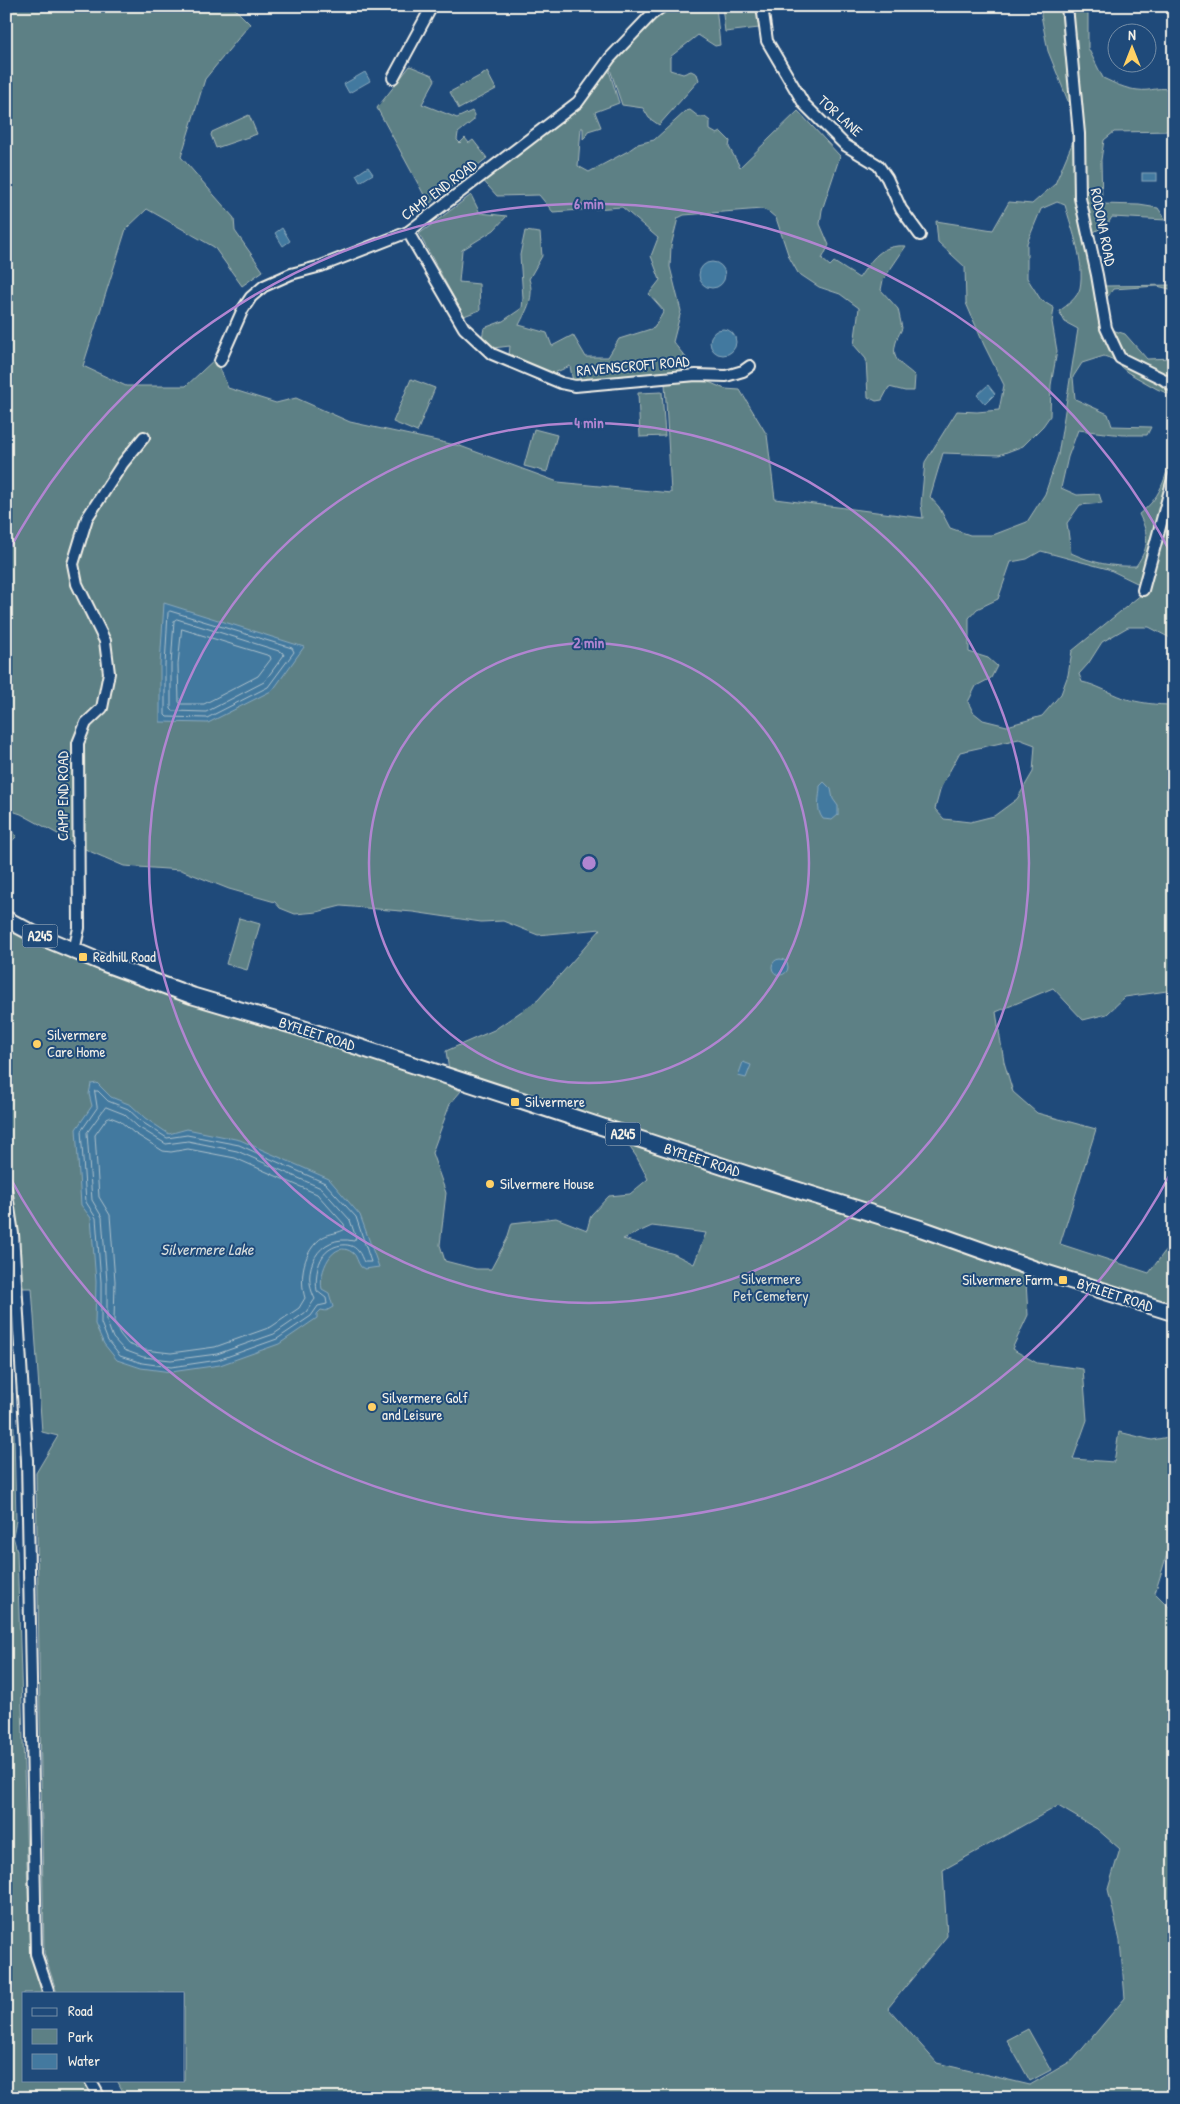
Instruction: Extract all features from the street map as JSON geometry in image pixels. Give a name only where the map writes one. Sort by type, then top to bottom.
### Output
[{"type":"main road","name":"BYFLEET ROAD","points":[[6,919],[74,951],[193,996],[301,1028],[749,1175],[922,1229],[1040,1271],[1174,1313]]},
{"type":"street","points":[[393,78],[432,6]]},
{"type":"street","name":"CAMP END ROAD","points":[[220,360],[243,309],[251,297],[264,286],[291,274],[321,266],[408,232],[578,102],[610,58],[651,15],[663,6]]},
{"type":"street","name":"TOR LANE","points":[[762,6],[767,41],[804,104],[845,145],[878,165],[887,178],[901,209],[920,235]]},
{"type":"street","name":"RODONA ROAD","points":[[1067,6],[1079,134],[1080,198],[1097,275],[1106,328],[1120,358],[1164,379],[1174,387]]},
{"type":"street","name":"RAVENSCROFT ROAD","points":[[408,232],[464,328],[492,354],[561,383],[575,386],[696,375],[726,376],[743,371],[750,366]]},
{"type":"street","name":"CAMP END ROAD","points":[[74,951],[79,928],[78,743],[86,723],[102,708],[109,673],[105,641],[77,584],[73,564],[87,518],[123,463],[144,437]]},
{"type":"street","points":[[1143,590],[1174,475]]},
{"type":"street","points":[[6,1188],[13,1234],[28,1460],[36,1954],[49,1992]]},
{"type":"street","points":[[91,2082],[100,2098]]},
{"type":"green space","name":"Silvermere Pet Cemetery","points":[[6,6],[232,6],[250,24],[205,79],[181,157],[234,218],[235,231],[263,271],[242,286],[214,247],[147,209],[126,229],[83,366],[126,386],[186,386],[216,358],[228,388],[276,403],[296,398],[350,422],[460,446],[558,482],[671,493],[665,383],[704,380],[725,389],[740,390],[767,435],[775,499],[923,518],[921,504],[925,462],[957,411],[999,410],[1004,385],[966,303],[965,267],[938,242],[936,221],[993,230],[1009,202],[1032,204],[1055,184],[1072,144],[1072,111],[1048,51],[1041,15],[1043,6],[1088,6],[1088,48],[1103,78],[1120,86],[1133,89],[1170,89],[1174,91],[1174,131],[1114,132],[1104,140],[1101,160],[1102,204],[1139,205],[1158,208],[1166,220],[1112,217],[1107,225],[1088,235],[1097,275],[1106,286],[1174,285],[1174,290],[1157,286],[1113,289],[1103,303],[1106,328],[1125,334],[1147,359],[1174,358],[1174,396],[1127,372],[1112,359],[1104,356],[1082,363],[1073,377],[1075,399],[1108,414],[1112,426],[1151,427],[1147,435],[1123,435],[1078,430],[1068,457],[1061,488],[1077,495],[1099,494],[1102,503],[1080,505],[1067,523],[1071,553],[1103,564],[1136,566],[1146,546],[1145,528],[1139,514],[1159,491],[1174,442],[1174,640],[1149,627],[1128,627],[1102,642],[1079,674],[1082,682],[1123,698],[1161,705],[1174,705],[1174,990],[1125,997],[1107,1014],[1083,1020],[1053,988],[996,1012],[1004,1062],[1013,1092],[1037,1113],[1096,1129],[1060,1244],[1149,1273],[1174,1239],[1174,1305],[1037,1270],[1026,1282],[1028,1315],[1012,1349],[1037,1363],[1083,1369],[1087,1420],[1073,1459],[1114,1462],[1119,1432],[1152,1440],[1174,1436],[1174,1532],[1155,1593],[1174,1610],[1174,2033],[1169,2036],[1174,2050],[1174,2098],[126,2098],[118,2082],[185,2082],[185,1992],[57,1992],[44,1953],[36,1473],[58,1436],[42,1432],[32,1288],[12,1288],[10,1386],[6,1386],[6,919],[34,934],[450,1077],[446,1051],[494,1030],[538,1000],[601,929],[538,935],[503,921],[481,922],[413,912],[341,906],[317,912],[295,914],[280,908],[275,902],[229,889],[181,870],[124,866],[89,851],[21,814],[6,809]],"holes":[[[1057,202],[1065,205],[1077,246],[1081,268],[1080,288],[1077,295],[1059,311],[1065,322],[1078,329],[1058,455],[1045,494],[1027,522],[993,535],[970,535],[950,528],[939,507],[930,497],[943,453],[999,455],[1023,446],[1050,416],[1051,385],[1057,351],[1052,322],[1054,308],[1041,300],[1027,278],[1027,243],[1041,209]],[[1041,551],[1108,569],[1139,584],[1142,594],[1072,651],[1068,675],[1061,694],[1042,716],[1007,726],[983,720],[973,712],[968,702],[976,686],[991,678],[997,666],[988,658],[969,652],[969,618],[977,609],[998,599],[1011,562],[1027,559]],[[1019,739],[1035,745],[1033,772],[1017,799],[994,816],[970,822],[944,819],[935,809],[941,787],[960,752]],[[451,1078],[619,1132],[636,1156],[648,1179],[630,1194],[609,1196],[591,1215],[587,1230],[556,1218],[512,1223],[507,1239],[491,1269],[476,1269],[445,1261],[440,1245],[446,1193],[432,1153],[450,1104],[461,1091],[448,1086]],[[652,1226],[706,1233],[694,1264],[674,1254],[623,1239]],[[1058,1806],[1097,1829],[1120,1849],[1108,1889],[1120,1941],[1125,1998],[1073,2060],[1030,2085],[937,2063],[888,2008],[947,1936],[943,1870]]]},
{"type":"green space","points":[[671,6],[716,6],[720,45],[715,46],[698,35],[670,57],[670,70],[683,74],[691,71],[697,74],[699,80],[659,125],[649,118],[643,108],[622,105],[609,66]]},
{"type":"green space","points":[[722,6],[756,6],[759,28],[725,32]]},
{"type":"green space","points":[[607,64],[619,103],[595,112],[601,127],[588,131],[583,139],[583,128],[581,128],[578,166],[589,172],[638,144],[654,140],[686,111],[690,110],[699,117],[705,117],[710,121],[710,130],[717,134],[721,132],[730,141],[729,147],[740,167],[798,111],[840,156],[822,210],[820,224],[829,245],[822,259],[830,266],[834,262],[859,278],[878,254],[890,247],[906,246],[883,280],[881,290],[898,309],[902,328],[897,339],[895,353],[898,361],[915,376],[914,391],[889,387],[882,400],[876,401],[868,397],[866,359],[854,345],[859,308],[840,294],[819,287],[798,273],[789,257],[776,218],[762,209],[684,215],[678,218],[671,246],[670,267],[681,311],[673,342],[687,359],[687,371],[573,382],[570,366],[552,374],[509,355],[510,346],[493,348],[482,338],[484,328],[503,321],[522,308],[520,255],[525,231],[540,233],[542,256],[529,279],[531,297],[519,325],[547,333],[552,346],[573,335],[586,357],[608,357],[619,339],[654,328],[664,311],[649,294],[660,280],[651,256],[658,238],[622,207],[553,212],[539,195],[497,196],[480,177],[579,101]]},
{"type":"green space","points":[[410,66],[432,75],[435,80],[422,104],[457,118],[472,111],[474,120],[458,133],[457,140],[460,143],[465,138],[469,143],[473,140],[487,158],[429,204],[377,108]]},
{"type":"green space","points":[[487,72],[496,89],[459,109],[450,92]]},
{"type":"green space","points":[[249,115],[257,134],[216,148],[211,135],[212,132]]},
{"type":"green space","points":[[471,195],[480,213],[507,216],[494,230],[462,250],[459,282],[479,284],[480,310],[464,316],[419,234]]},
{"type":"green space","points":[[411,379],[435,388],[417,432],[393,422]]},
{"type":"green space","points":[[662,392],[665,436],[640,437],[638,393]]},
{"type":"green space","points":[[534,429],[557,435],[547,472],[524,466]]},
{"type":"green space","points":[[6,826],[17,836],[6,847]]},
{"type":"green space","points":[[239,918],[260,924],[247,970],[226,964]]},
{"type":"green space","points":[[6,1392],[13,1393],[16,1520],[13,1536],[17,1551],[30,1955],[42,1992],[22,1992],[22,2082],[83,2082],[92,2098],[6,2098]]},
{"type":"green space","points":[[1028,2029],[1051,2070],[1030,2081],[1007,2040]]},
{"type":"water","points":[[365,72],[370,81],[349,93],[344,84]]},
{"type":"water","points":[[368,167],[373,174],[360,182],[356,175]]},
{"type":"water","points":[[1142,173],[1157,173],[1157,181],[1142,181]]},
{"type":"water","points":[[282,228],[290,241],[283,246],[275,233]]},
{"type":"water","points":[[712,262],[721,266],[725,275],[721,284],[712,288],[703,284],[699,275],[703,266]]},
{"type":"water","points":[[723,329],[732,333],[736,342],[732,351],[723,355],[714,351],[710,342],[714,333]]},
{"type":"water","points":[[988,385],[995,394],[985,404],[977,395]]},
{"type":"water","points":[[164,603],[304,647],[273,690],[208,723],[160,722],[160,665]]},
{"type":"water","points":[[824,782],[831,789],[833,799],[838,806],[838,815],[832,820],[823,819],[819,811],[820,786]]},
{"type":"water","points":[[777,959],[783,959],[788,964],[786,973],[777,975],[772,970],[772,964]]},
{"type":"water","points":[[743,1062],[751,1065],[746,1078],[738,1076]]},
{"type":"water","name":"Silvermere Lake","points":[[97,1083],[111,1097],[131,1105],[145,1118],[169,1134],[187,1129],[240,1140],[329,1179],[360,1215],[379,1267],[365,1269],[361,1267],[354,1254],[346,1249],[333,1253],[325,1266],[321,1282],[322,1289],[329,1293],[333,1307],[326,1311],[321,1310],[317,1314],[317,1318],[279,1344],[220,1365],[171,1372],[141,1368],[117,1360],[104,1344],[95,1324],[96,1282],[91,1218],[81,1205],[76,1129],[92,1106],[89,1094],[91,1084]]},
{"type":"place","name":"Redhill Road","points":[[83,957]]},
{"type":"place","name":"Silvermere Care Home","points":[[37,1044]]},
{"type":"place","name":"Silvermere","points":[[515,1102]]},
{"type":"place","name":"Silvermere House","points":[[490,1184]]},
{"type":"place","name":"Silvermere Farm","points":[[1063,1280]]},
{"type":"place","name":"Silvermere Golf and Leisure","points":[[372,1407]]}]
